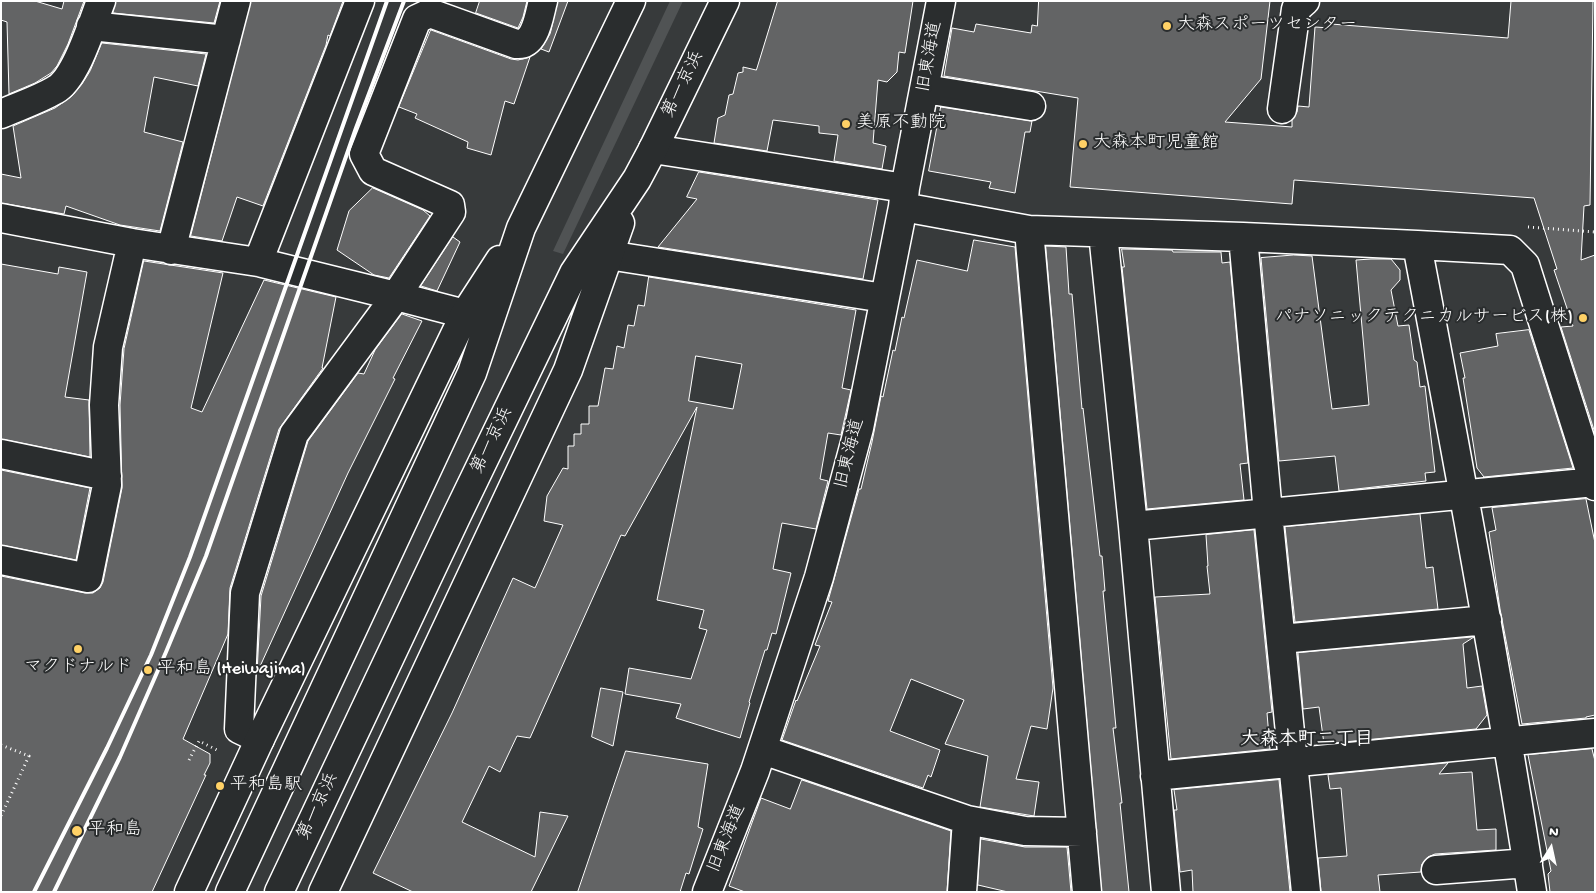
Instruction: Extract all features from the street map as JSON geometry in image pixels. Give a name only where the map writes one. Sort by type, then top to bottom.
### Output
[{"type":"main road","points":[[1,114],[56,90],[64,83],[78,58],[101,1]]},
{"type":"main road","points":[[171,250],[236,1]]},
{"type":"main road","points":[[258,262],[360,1]]},
{"type":"main road","points":[[260,739],[239,729],[245,593],[294,434],[396,296],[451,209],[450,205],[373,171],[364,155],[416,20],[426,13],[430,13],[516,44],[522,44],[533,35],[543,1]]},
{"type":"main road","points":[[230,892],[472,373],[521,228],[631,1]]},
{"type":"main road","name":"第一京浜","points":[[279,892],[574,273],[637,179],[725,1]]},
{"type":"main road","name":"旧東海道","points":[[707,892],[763,750],[819,577],[859,428],[941,1]]},
{"type":"main road","points":[[1282,109],[1296,9],[1305,1]]},
{"type":"main road","points":[[91,26],[226,40]]},
{"type":"main road","points":[[925,89],[1031,106]]},
{"type":"main road","points":[[653,149],[904,197],[1029,230],[1243,237],[1510,250],[1525,265],[1594,484],[1464,494],[1133,526]]},
{"type":"main road","points":[[323,892],[568,370],[637,179]]},
{"type":"main road","points":[[1,218],[171,250],[258,262],[465,314]]},
{"type":"main road","points":[[189,892],[260,739],[465,314],[521,228]]},
{"type":"main road","points":[[1029,230],[1087,892]]},
{"type":"main road","points":[[1103,233],[1133,526],[1166,892]]},
{"type":"main road","points":[[1243,237],[1268,513],[1306,892]]},
{"type":"main road","points":[[1,560],[88,578],[107,485],[104,405],[108,347],[132,243]]},
{"type":"main road","points":[[1417,245],[1487,620],[1532,892]]},
{"type":"main road","points":[[608,255],[884,298]]},
{"type":"main road","points":[[1,454],[107,476]]},
{"type":"main road","points":[[1281,640],[1487,620]]},
{"type":"main road","points":[[1155,776],[1595,733]]},
{"type":"main road","points":[[763,750],[967,820],[1025,831],[1082,832]]},
{"type":"main road","points":[[962,892],[967,820]]},
{"type":"main road","points":[[1436,870],[1528,863]]},
{"type":"path","points":[[189,760],[199,741],[226,754]]},
{"type":"path","points":[[1,745],[29,756],[1,816]]},
{"type":"shaded area","points":[[670,1],[683,1],[563,254],[553,251]]},
{"type":"building","points":[[1,1],[35,1],[62,9],[64,1],[84,1],[68,44],[57,66],[51,73],[35,83],[9,94],[7,22],[1,20]]},
{"type":"building","points":[[116,1],[220,1],[214,23],[113,13]]},
{"type":"building","points":[[251,1],[343,1],[330,36],[328,35],[326,45],[263,206],[237,197],[222,241],[191,236]]},
{"type":"building","points":[[480,1],[527,1],[518,28],[476,13]]},
{"type":"building","points":[[558,1],[568,1],[549,52],[541,49],[550,34]]},
{"type":"building","points":[[778,1],[913,1],[905,53],[899,52],[897,72],[887,82],[878,80],[873,143],[886,146],[882,169],[834,161],[838,135],[819,133],[819,126],[773,120],[767,151],[714,143],[718,118],[725,115],[729,95],[733,94],[738,73],[743,72],[743,67],[756,70]]},
{"type":"building","points":[[1039,1],[1270,1],[1261,79],[1225,122],[1292,127],[1292,120],[1298,106],[1309,107],[1315,27],[1330,28],[1331,24],[1508,38],[1511,1],[1593,1],[1590,205],[1584,206],[1581,260],[1595,255],[1595,433],[1561,327],[1573,326],[1554,270],[1557,269],[1534,198],[1294,180],[1292,204],[1070,187],[1078,98],[944,76],[952,28],[974,32],[976,24],[1031,33],[1032,25],[1037,26]]},
{"type":"building","points":[[431,30],[511,59],[518,60],[530,57],[514,104],[505,101],[491,155],[467,148],[468,142],[415,118],[417,114],[399,107]]},
{"type":"building","points":[[102,43],[206,54],[198,86],[154,77],[144,132],[183,142],[160,231],[120,225],[66,206],[64,214],[1,203],[1,174],[21,178],[13,126],[55,108],[72,96],[90,71]]},
{"type":"building","points":[[941,107],[1032,121],[1030,132],[1025,132],[1015,193],[989,188],[991,182],[929,171]]},
{"type":"building","points":[[699,172],[878,200],[863,279],[658,247],[697,199],[687,197]]},
{"type":"building","points":[[373,188],[423,210],[430,216],[389,278],[374,275],[337,250],[349,211]]},
{"type":"building","points":[[453,237],[460,242],[437,291],[421,286]]},
{"type":"building","points":[[974,240],[1015,247],[1053,688],[1047,729],[1031,726],[1016,779],[1039,782],[1034,816],[980,807],[988,756],[945,744],[964,700],[911,679],[890,731],[940,750],[931,777],[928,775],[923,788],[782,740],[796,700],[820,646],[815,645],[832,602],[828,601],[859,489],[861,489],[881,396],[883,397],[902,317],[904,318],[917,260],[967,271]]},
{"type":"building","points":[[1046,246],[1066,247],[1069,294],[1072,294],[1082,409],[1100,556],[1102,556],[1105,591],[1103,591],[1116,728],[1113,728],[1122,803],[1120,803],[1129,892],[1102,892]]},
{"type":"building","points":[[1122,249],[1221,252],[1222,263],[1230,262],[1248,463],[1240,464],[1244,500],[1147,509],[1122,267],[1124,267]]},
{"type":"building","points":[[1294,255],[1312,256],[1332,409],[1369,405],[1356,260],[1391,259],[1400,270],[1400,280],[1391,290],[1398,326],[1409,325],[1420,387],[1425,386],[1435,472],[1425,473],[1426,481],[1339,491],[1335,456],[1279,461],[1261,258]]},
{"type":"building","points":[[144,261],[223,273],[191,408],[202,412],[264,280],[336,297],[323,368],[279,429],[230,588],[228,634],[183,739],[210,754],[210,763],[152,892],[1,892],[1,576],[85,593],[93,593],[100,588],[103,582],[122,488],[120,405],[124,349]]},
{"type":"building","points":[[1,264],[58,274],[59,267],[87,272],[65,397],[89,400],[90,457],[1,439]]},
{"type":"building","points":[[649,277],[856,310],[842,388],[851,390],[841,435],[828,433],[820,479],[828,481],[816,529],[782,523],[773,569],[791,573],[776,634],[772,633],[767,650],[765,650],[740,738],[676,718],[681,704],[625,694],[629,668],[691,679],[707,630],[699,628],[704,610],[657,600],[697,407],[625,536],[621,535],[530,738],[517,736],[500,772],[489,766],[462,822],[535,857],[540,812],[568,816],[531,892],[413,892],[373,873],[452,713],[513,578],[535,588],[563,525],[544,521],[547,496],[563,468],[568,469],[568,446],[574,446],[574,434],[581,434],[581,424],[589,424],[589,406],[598,406],[605,368],[613,369],[617,346],[624,348],[628,325],[634,326],[638,305],[644,306]],"holes":[[[696,356],[742,364],[733,409],[689,401]]]},
{"type":"building","points":[[402,314],[422,321],[348,473],[257,673],[261,596],[308,441],[358,373],[364,374],[375,350]]},
{"type":"building","points":[[1529,330],[1573,468],[1484,477],[1477,468],[1460,353],[1498,346],[1496,334]]},
{"type":"building","points":[[1,470],[90,488],[76,560],[1,545]]},
{"type":"building","points":[[1586,499],[1595,543],[1595,715],[1586,718],[1522,724],[1500,609],[1489,532],[1496,530],[1492,508]]},
{"type":"building","points":[[1420,514],[1426,568],[1433,567],[1438,609],[1295,622],[1285,527]]},
{"type":"building","points":[[1254,530],[1272,712],[1267,713],[1270,749],[1171,759],[1155,597],[1210,594],[1206,535]]},
{"type":"building","points":[[1474,637],[1463,644],[1467,688],[1482,686],[1487,715],[1476,729],[1324,744],[1319,707],[1303,709],[1298,653]]},
{"type":"building","points":[[601,688],[623,692],[613,746],[592,737]]},
{"type":"building","points":[[1592,749],[1595,761],[1595,892],[1550,892],[1548,874],[1551,871],[1528,755]]},
{"type":"building","points":[[626,751],[708,764],[698,827],[703,829],[689,874],[686,873],[680,892],[578,892]]},
{"type":"building","points":[[1448,763],[1439,774],[1472,772],[1477,830],[1496,829],[1496,850],[1435,854],[1428,857],[1422,864],[1421,872],[1378,875],[1380,892],[1321,892],[1318,858],[1347,856],[1341,788],[1330,789],[1328,775]]},
{"type":"building","points":[[802,780],[951,831],[947,892],[745,892],[729,886],[761,798],[790,809]]},
{"type":"building","points":[[1279,780],[1290,892],[1193,892],[1192,870],[1180,872],[1174,810],[1177,810],[1174,790]]},
{"type":"building","points":[[981,839],[1025,847],[1067,847],[1071,892],[1008,892],[978,885]]},
{"type":"railway","points":[[34,892],[107,748],[151,655],[190,557],[387,1]]},
{"type":"railway","points":[[54,892],[120,757],[206,556],[356,128],[404,1]]},
{"type":"place","name":"大森スポーツセンター","points":[[1167,26]]},
{"type":"place","name":"美原不動院","points":[[846,124]]},
{"type":"place","name":"大森本町児童館","points":[[1083,144]]},
{"type":"place","name":"パナソニックテクニカルサービス(株)","points":[[1583,318]]},
{"type":"place","name":"マクドナルド","points":[[78,649]]},
{"type":"place","name":"平和島 (Heiwajima)","points":[[148,670]]},
{"type":"place","name":"平和島駅","points":[[220,786]]},
{"type":"place","name":"平和島","points":[[77,831]]},
{"type":"district","name":"大森本町二丁目","points":[[1307,741]]}]
